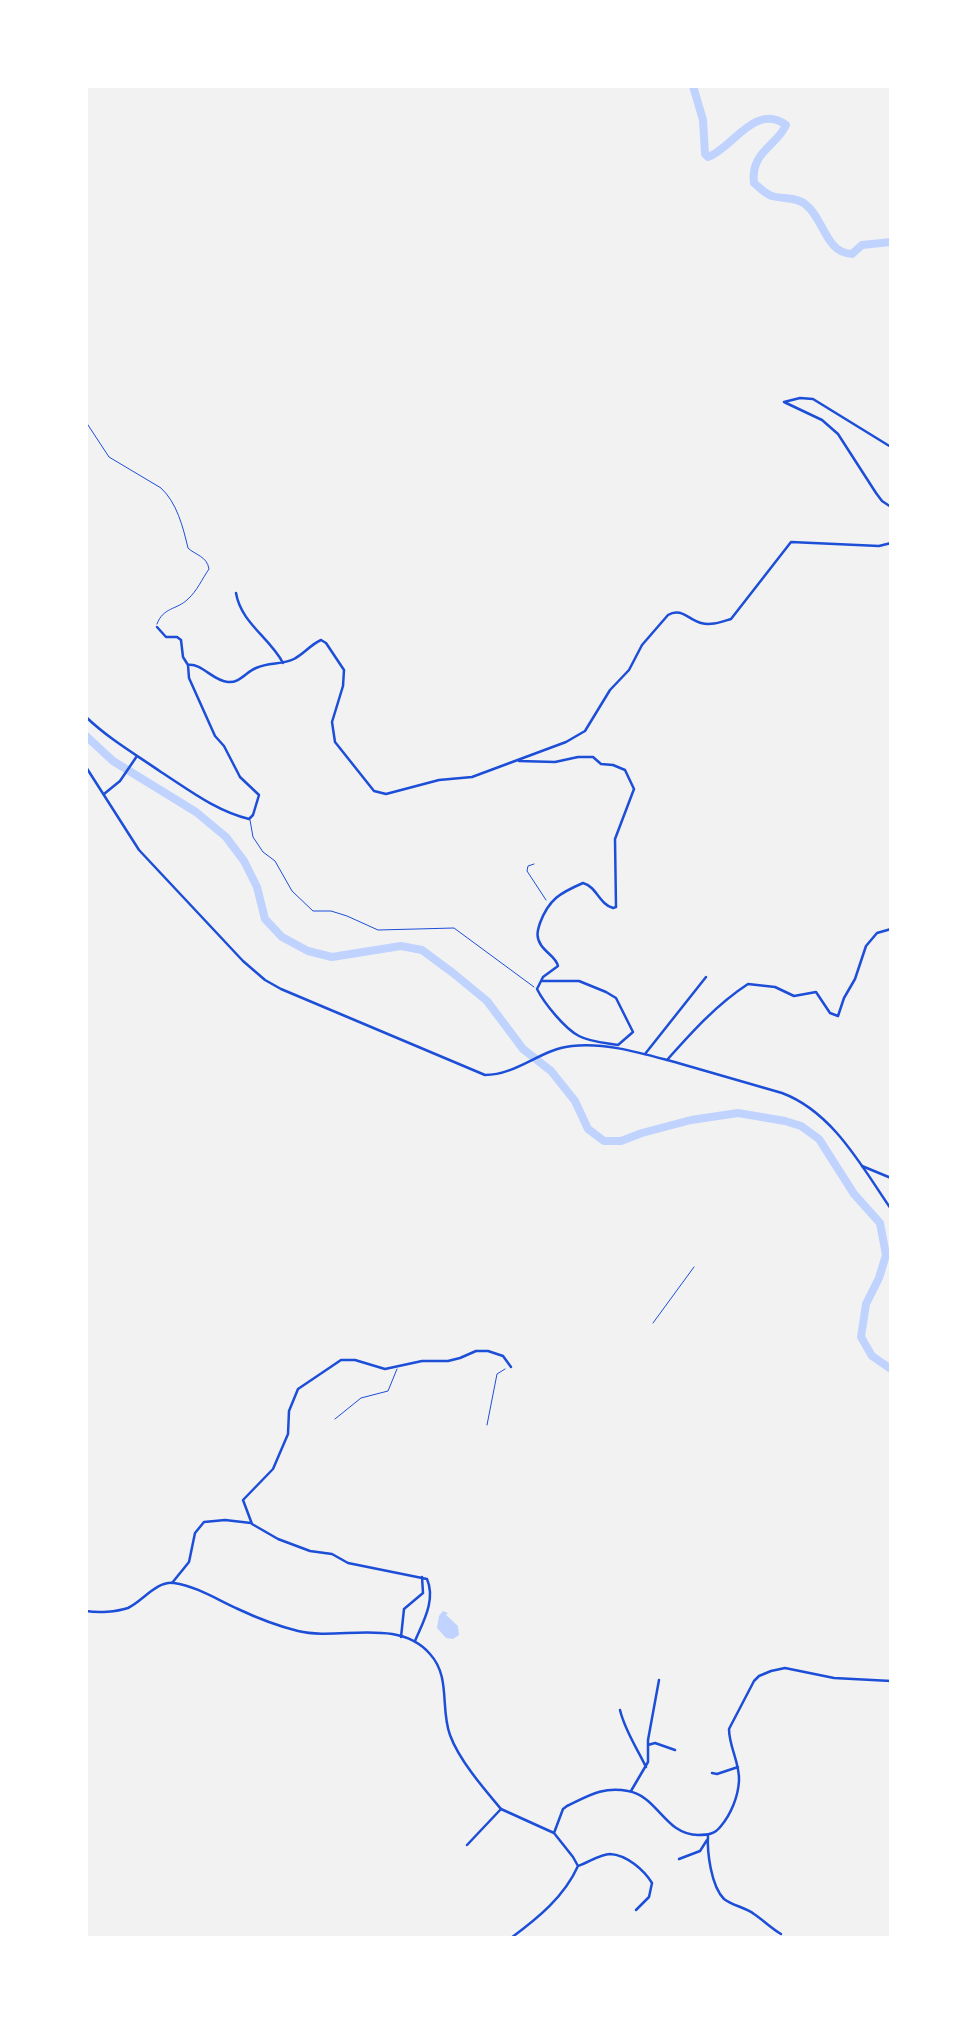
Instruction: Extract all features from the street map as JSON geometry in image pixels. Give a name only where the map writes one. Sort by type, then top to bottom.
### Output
[{"type":"street","points":[[891,447],[813,399],[800,398],[784,402],[822,420],[838,434],[881,500],[891,507]]},
{"type":"street","points":[[188,665],[195,665],[226,683],[238,681],[259,666],[283,663],[300,656],[321,640],[328,645],[344,670],[343,686],[332,722],[335,742],[374,791],[381,794],[439,780],[472,777],[585,731],[610,690],[629,670],[647,639],[673,612],[680,612],[704,624],[731,619],[792,542],[879,546],[891,543]]},
{"type":"street","points":[[236,593],[244,615],[276,650],[283,663]]},
{"type":"street","points":[[86,717],[109,739],[204,799],[227,812],[248,819],[253,815],[259,796],[240,776],[224,746],[215,736],[189,678],[181,640],[177,637],[166,637],[157,626]]},
{"type":"street","points":[[104,794],[120,781],[138,756]]},
{"type":"street","points":[[516,760],[555,762],[593,757],[601,764],[625,770],[634,789],[615,839],[616,907],[605,904],[592,887],[583,883],[546,906],[537,934],[543,948],[557,961],[558,966],[540,981],[537,989],[550,1008],[578,1036],[799,1100],[822,1116],[862,1166],[891,1209]]},
{"type":"street","points":[[86,767],[139,850],[243,961],[265,980],[298,998],[479,1073],[496,1075],[513,1070],[556,1049],[589,1045],[617,1047],[633,1032],[616,998],[579,981],[540,981]]},
{"type":"street","points":[[667,1060],[732,994],[748,984],[775,987],[794,996],[816,992],[830,1013],[838,1016],[866,946],[877,933],[891,929]]},
{"type":"street","points":[[645,1054],[706,977]]},
{"type":"street","points":[[862,1166],[891,1178]]},
{"type":"street","points":[[252,1524],[243,1500],[273,1469],[288,1434],[289,1411],[298,1389],[341,1360],[355,1360],[384,1369],[422,1361],[460,1359],[476,1351],[499,1354],[511,1367]]},
{"type":"street","points":[[243,1521],[247,1515]]},
{"type":"street","points":[[172,1583],[188,1562],[195,1533],[204,1522],[243,1521],[278,1539],[310,1550],[332,1553],[348,1563],[422,1577],[429,1583],[431,1598],[415,1641]]},
{"type":"street","points":[[401,1637],[404,1609],[423,1593],[422,1577]]},
{"type":"street","points":[[86,1611],[127,1608],[160,1586],[172,1583],[298,1631],[360,1632],[415,1641],[431,1654],[443,1676],[447,1726],[454,1744],[501,1809],[554,1833],[578,1866]]},
{"type":"street","points":[[679,1859],[700,1852],[708,1837],[716,1832],[731,1812],[739,1782],[729,1729],[745,1696],[759,1676],[785,1668],[834,1678],[891,1681]]},
{"type":"street","points":[[631,1791],[646,1768],[659,1680]]},
{"type":"street","points":[[620,1710],[629,1736],[646,1768]]},
{"type":"street","points":[[654,1743],[658,1737]]},
{"type":"street","points":[[648,1745],[654,1743],[675,1750]]},
{"type":"street","points":[[712,1773],[738,1767]]},
{"type":"street","points":[[554,1833],[563,1809],[597,1790],[631,1791],[653,1806],[674,1829],[681,1833],[708,1837]]},
{"type":"street","points":[[467,1845],[501,1809]]},
{"type":"street","points":[[708,1837],[711,1870],[721,1895],[732,1904],[754,1913],[781,1934]]},
{"type":"street","points":[[511,1938],[553,1903],[571,1881],[578,1866],[609,1854],[629,1861],[646,1873],[652,1883],[649,1897],[636,1910]]},
{"type":"lane","points":[[86,422],[109,457],[168,495],[183,523],[188,548],[208,564],[209,569],[190,598],[161,614],[157,626]]},
{"type":"lane","points":[[248,819],[252,822],[253,837],[263,852],[275,861],[292,891],[313,911],[331,911],[378,930],[454,928],[537,989]]},
{"type":"lane","points":[[653,1323],[694,1267]]},
{"type":"lane","points":[[335,1419],[361,1398],[388,1391],[398,1366]]},
{"type":"path","points":[[534,864],[528,866],[527,871],[544,895],[546,906]]},
{"type":"path","points":[[487,1425],[498,1372],[511,1367]]},
{"type":"water","points":[[443,1611],[448,1613],[446,1615],[458,1626],[459,1635],[453,1639],[446,1638],[437,1628],[439,1616]]},
{"type":"waterway","points":[[693,86],[703,120],[705,154],[708,157],[754,123],[775,119],[786,125],[756,164],[754,183],[769,195],[798,200],[805,204],[817,218],[830,241],[843,252],[852,254],[862,245],[891,242]]},
{"type":"waterway","points":[[86,736],[113,761],[196,812],[226,837],[244,861],[257,887],[265,919],[282,937],[308,951],[332,957],[401,946],[422,950],[453,973],[487,1001],[523,1049],[551,1071],[575,1101],[588,1129],[604,1141],[621,1141],[691,1120],[738,1113],[801,1126],[819,1139],[854,1194],[880,1223],[886,1255],[879,1278],[866,1304],[861,1337],[872,1356],[891,1369]]}]
